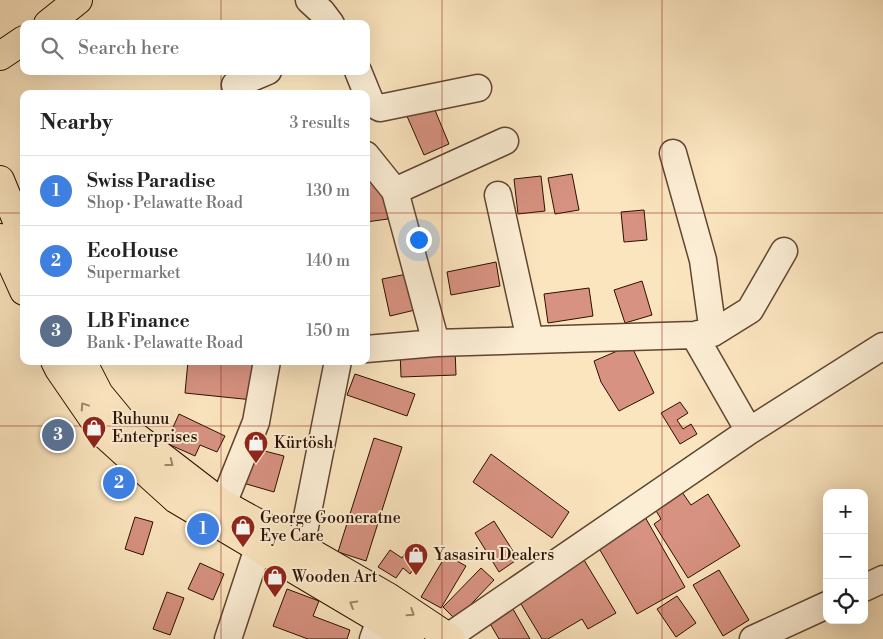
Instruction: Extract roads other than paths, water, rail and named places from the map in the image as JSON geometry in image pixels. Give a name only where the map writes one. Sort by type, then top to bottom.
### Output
[{"type":"main road","points":[[53,20],[78,0]]},
{"type":"main road","points":[[0,56],[20,43]]},
{"type":"main road","points":[[0,180],[10,242],[20,277]]},
{"type":"main road","points":[[57,365],[103,433],[176,499],[380,619],[410,639]]},
{"type":"main road","points":[[84,365],[99,394],[132,434],[223,504],[301,546],[380,619],[449,638]]},
{"type":"street","points":[[309,0],[328,20]]},
{"type":"street","points":[[235,85],[259,75]]},
{"type":"street","points":[[360,75],[366,90]]},
{"type":"street","points":[[370,101],[380,108],[478,88]]},
{"type":"street","points":[[395,192],[505,142]]},
{"type":"street","points":[[673,153],[703,260],[703,334],[748,431]]},
{"type":"street","points":[[370,160],[395,192],[436,343]]},
{"type":"street","points":[[498,194],[530,340]]},
{"type":"street","points":[[370,348],[436,343],[703,334],[750,310],[784,251]]},
{"type":"street","points":[[449,638],[748,431],[883,346]]},
{"type":"street","points":[[223,504],[256,422],[266,365]]},
{"type":"street","points":[[301,546],[337,365]]},
{"type":"street","points":[[228,639],[258,548]]},
{"type":"street","points":[[868,586],[883,579]]},
{"type":"street","points":[[753,639],[823,607]]},
{"type":"place","name":"LB Finance","points":[[58,435]]},
{"type":"place","name":"Ruhunu Enterprises","points":[[94,449]]},
{"type":"place","name":"Kürtösh","points":[[256,464]]},
{"type":"place","name":"EcoHouse","points":[[119,483]]},
{"type":"place","name":"Swiss Paradise","points":[[203,529]]},
{"type":"place","name":"George Gooneratne Eye Care","points":[[243,548]]},
{"type":"place","name":"Yasasiru Dealers","points":[[416,576]]},
{"type":"place","name":"Wooden Art","points":[[275,598]]}]
